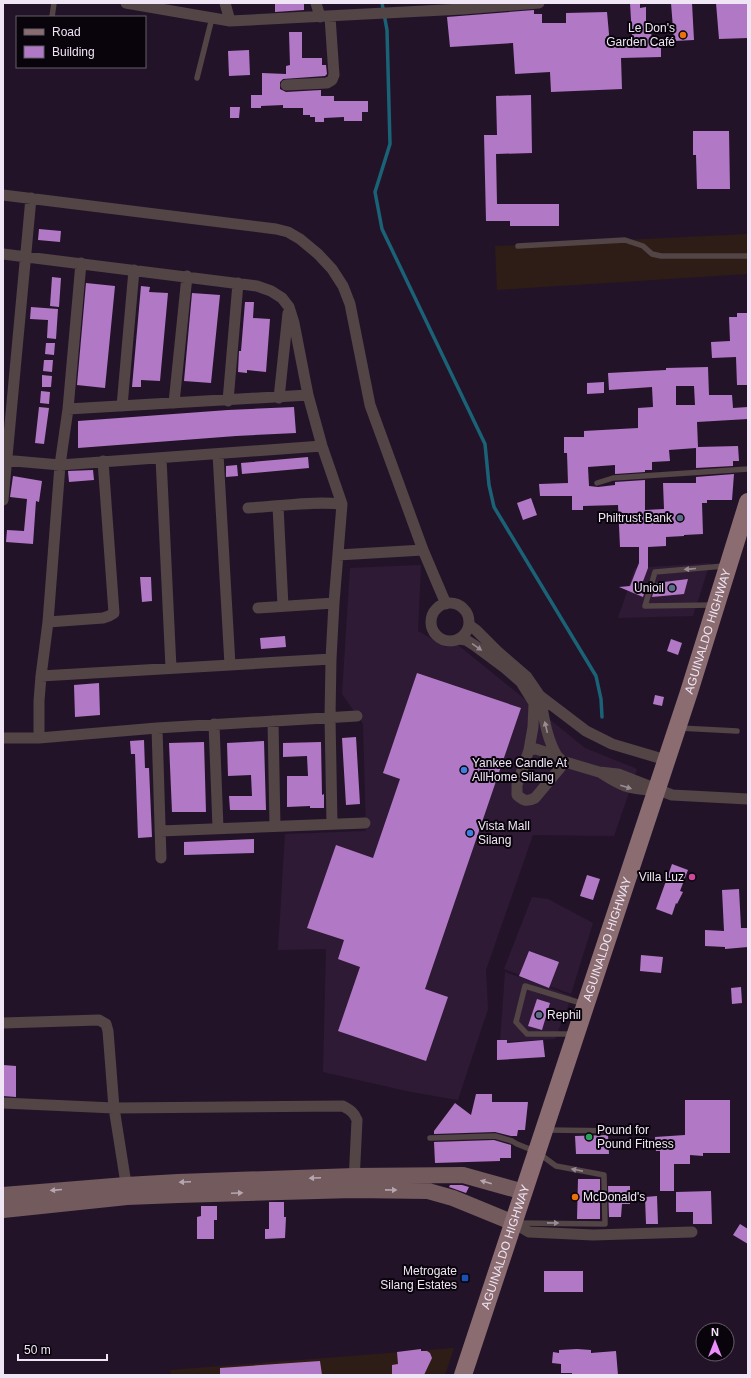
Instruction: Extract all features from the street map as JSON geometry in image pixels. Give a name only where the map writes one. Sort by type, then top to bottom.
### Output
[{"type":"main road","name":"AGUINALDO HIGHWAY","points":[[463,1375],[677,728],[748,502]]},
{"type":"street","points":[[126,3],[230,21],[325,17],[539,3]]},
{"type":"street","points":[[225,3],[230,21]]},
{"type":"street","points":[[286,85],[327,83],[332,80],[334,75],[325,17],[316,3]]},
{"type":"street","points":[[3,195],[276,229],[288,232],[300,239],[318,254],[332,269],[350,304],[370,405],[423,550],[446,604]]},
{"type":"street","points":[[3,500],[5,460],[31,198]]},
{"type":"street","points":[[3,254],[257,286],[271,291],[282,298],[289,307],[294,323],[308,395],[322,446],[342,504],[331,659],[330,717],[332,824]]},
{"type":"street","points":[[39,738],[41,676],[48,622],[60,465],[68,409],[81,263]]},
{"type":"street","points":[[122,406],[134,270]]},
{"type":"street","points":[[174,403],[187,276]]},
{"type":"street","points":[[228,400],[238,283]]},
{"type":"street","points":[[279,398],[289,307]]},
{"type":"street","points":[[68,409],[279,398],[308,395]]},
{"type":"street","points":[[5,460],[60,465],[322,446]]},
{"type":"street","points":[[218,454],[230,665]]},
{"type":"street","points":[[160,458],[171,668]]},
{"type":"street","points":[[48,622],[103,618],[114,613],[103,461]]},
{"type":"street","points":[[248,508],[323,502],[342,504]]},
{"type":"street","points":[[278,506],[283,606]]},
{"type":"street","points":[[338,555],[423,550]]},
{"type":"street","points":[[258,608],[334,603]]},
{"type":"street","points":[[458,639],[465,633],[469,625],[468,615],[457,604],[446,604],[441,606],[433,614],[432,620],[434,631],[442,638],[447,640],[466,640],[474,645],[521,682],[534,703],[533,727],[529,750],[516,791],[517,796],[523,800],[529,801],[535,798],[560,768],[559,758],[551,745],[547,732],[540,696]]},
{"type":"street","points":[[469,625],[476,630],[497,652],[527,677],[540,696],[586,731],[612,744],[666,760]]},
{"type":"street","points":[[41,676],[331,659]]},
{"type":"street","points":[[3,738],[39,738],[214,724],[357,716]]},
{"type":"street","points":[[273,721],[275,826]]},
{"type":"street","points":[[214,724],[218,828]]},
{"type":"street","points":[[157,728],[161,858]]},
{"type":"street","points":[[529,750],[536,749],[599,772],[618,774],[672,795],[748,799]]},
{"type":"street","points":[[160,831],[366,822]]},
{"type":"street","points":[[3,1023],[99,1020],[106,1024],[108,1031],[114,1108],[127,1191]]},
{"type":"street","points":[[3,1103],[114,1108],[343,1106],[351,1110],[355,1114],[357,1120],[354,1183]]},
{"type":"street","points":[[3,1195],[354,1183],[463,1175],[524,1192]]},
{"type":"street","points":[[354,1183],[428,1191],[453,1198],[514,1223],[530,1232],[593,1235],[692,1232]]},
{"type":"street","points":[[3,1210],[127,1191]]},
{"type":"lane","points":[[52,16],[54,3]]},
{"type":"lane","points":[[197,78],[212,18]]},
{"type":"lane","points":[[518,246],[625,240],[643,246],[652,254],[661,256],[748,256]]},
{"type":"lane","points":[[597,483],[613,478],[748,470]]},
{"type":"lane","points":[[716,605],[645,606],[655,572],[729,566]]},
{"type":"lane","points":[[677,728],[737,730]]},
{"type":"lane","points":[[576,1034],[527,1034],[516,1022],[526,986],[586,1005]]},
{"type":"lane","points":[[544,1130],[623,1131]]},
{"type":"lane","points":[[430,1138],[495,1136],[512,1141],[537,1152],[556,1166],[604,1174],[605,1224],[514,1223]]},
{"type":"shaded area","points":[[748,234],[748,274],[497,290],[495,246]]},
{"type":"shaded area","points":[[710,563],[693,616],[618,618],[635,568]]},
{"type":"shaded area","name":"Vista Mall Silang","points":[[421,565],[418,631],[446,647],[458,645],[585,748],[637,769],[614,836],[533,835],[486,970],[488,1009],[458,1100],[411,1092],[323,1072],[326,949],[278,950],[285,834],[366,831],[363,724],[342,694],[350,568]]},
{"type":"shaded area","points":[[532,897],[548,899],[593,923],[571,994],[504,969]]},
{"type":"shaded area","points":[[505,972],[572,996],[555,1039],[500,1042]]},
{"type":"shaded area","points":[[454,1348],[445,1375],[171,1375],[170,1370]]},
{"type":"building","points":[[275,3],[304,3],[304,10],[275,12]]},
{"type":"building","points":[[630,3],[640,3],[640,8],[646,7],[646,28],[651,28],[652,47],[661,46],[661,57],[621,58],[622,89],[551,92],[550,72],[515,74],[513,43],[450,47],[447,17],[534,10],[534,14],[542,14],[542,23],[566,23],[566,13],[607,12],[610,45],[631,45],[632,36]]},
{"type":"building","points":[[671,3],[692,3],[694,40],[674,41]]},
{"type":"building","points":[[716,3],[748,3],[748,38],[719,39]]},
{"type":"building","points":[[289,32],[302,32],[302,58],[322,58],[322,65],[326,65],[327,74],[325,76],[283,79],[280,82],[280,89],[286,92],[321,90],[321,96],[334,96],[334,101],[368,101],[368,112],[362,112],[362,121],[344,121],[344,117],[324,118],[324,122],[315,122],[315,117],[303,115],[303,108],[283,108],[283,105],[251,108],[251,95],[262,95],[262,73],[286,74],[286,66],[290,65]]},
{"type":"building","points":[[249,50],[250,75],[229,76],[228,51]]},
{"type":"building","points":[[531,95],[532,153],[496,154],[497,204],[559,204],[559,226],[510,226],[510,221],[486,221],[484,135],[497,135],[496,96]]},
{"type":"building","points":[[230,107],[240,107],[239,118],[230,118]]},
{"type":"building","points":[[693,131],[729,131],[730,189],[697,189],[696,155],[693,155]]},
{"type":"building","points":[[39,229],[61,231],[60,242],[38,240]]},
{"type":"building","points":[[52,277],[61,278],[59,307],[50,306]]},
{"type":"building","points":[[86,283],[115,286],[105,388],[77,385]]},
{"type":"building","points":[[141,286],[150,287],[149,292],[168,293],[160,381],[141,380],[141,387],[132,387]]},
{"type":"building","points":[[192,293],[220,295],[211,383],[184,381]]},
{"type":"building","points":[[245,302],[254,302],[253,318],[270,319],[266,372],[247,370],[247,373],[238,372]]},
{"type":"building","points":[[31,307],[58,309],[56,339],[47,338],[48,320],[30,319]]},
{"type":"building","points":[[737,313],[748,313],[748,385],[737,385],[736,357],[712,358],[711,342],[730,341],[729,317],[737,317]]},
{"type":"building","points":[[46,343],[55,343],[54,355],[45,354]]},
{"type":"building","points":[[44,360],[53,360],[52,372],[43,371]]},
{"type":"building","points":[[708,367],[709,395],[732,395],[733,408],[748,407],[748,419],[697,422],[698,447],[738,446],[739,461],[733,461],[733,466],[696,468],[696,448],[669,450],[670,461],[652,462],[652,470],[645,470],[645,472],[615,474],[615,465],[588,467],[589,486],[598,487],[615,485],[615,482],[645,480],[645,510],[664,509],[663,483],[696,483],[696,477],[734,474],[732,500],[707,500],[707,503],[702,503],[703,534],[666,537],[666,546],[648,547],[648,568],[642,584],[647,584],[643,597],[619,587],[630,586],[639,563],[639,547],[620,547],[618,505],[583,506],[583,510],[572,510],[572,496],[540,496],[539,484],[568,483],[567,453],[564,453],[564,437],[584,437],[584,431],[638,428],[638,408],[653,407],[652,387],[609,390],[608,373],[666,370],[666,368]],"holes":[[[676,386],[694,386],[695,405],[676,405]]]},
{"type":"building","points":[[42,375],[52,376],[51,387],[42,387]]},
{"type":"building","points":[[604,382],[604,393],[587,394],[587,383]]},
{"type":"building","points":[[41,391],[50,392],[49,404],[40,403]]},
{"type":"building","points":[[39,407],[49,408],[44,444],[35,443]]},
{"type":"building","points":[[294,407],[296,433],[78,448],[78,421],[228,410]]},
{"type":"building","points":[[308,457],[309,468],[242,474],[241,463]]},
{"type":"building","points":[[237,465],[238,476],[226,477],[226,466]]},
{"type":"building","points":[[93,470],[94,480],[69,482],[68,471]]},
{"type":"building","points":[[13,476],[42,481],[39,502],[36,501],[33,544],[6,542],[7,530],[24,531],[27,499],[10,497]]},
{"type":"building","points":[[531,498],[537,515],[523,520],[517,503]]},
{"type":"building","points":[[140,577],[151,577],[152,601],[142,602]]},
{"type":"building","name":"Unioil","points":[[688,579],[684,594],[652,597],[656,583]]},
{"type":"building","points":[[285,636],[286,647],[261,649],[260,638]]},
{"type":"building","points":[[671,639],[682,643],[678,655],[667,651]]},
{"type":"building","points":[[417,673],[521,708],[425,989],[448,997],[426,1061],[338,1031],[360,967],[338,959],[344,940],[307,928],[336,845],[373,858],[400,779],[383,773]]},
{"type":"building","points":[[99,683],[100,715],[75,717],[74,685]]},
{"type":"building","points":[[655,695],[664,697],[662,706],[653,704]]},
{"type":"building","points":[[356,737],[360,804],[346,805],[342,738]]},
{"type":"building","points":[[144,740],[145,768],[149,768],[152,837],[138,838],[135,754],[131,754],[130,741]]},
{"type":"building","points":[[264,741],[266,810],[230,810],[229,796],[252,796],[251,775],[228,776],[227,743]]},
{"type":"building","points":[[204,742],[206,812],[172,812],[169,743]]},
{"type":"building","points":[[321,742],[322,795],[324,794],[324,808],[310,808],[310,806],[287,807],[287,776],[308,776],[307,756],[283,757],[283,743]]},
{"type":"building","points":[[254,839],[254,853],[184,855],[184,842]]},
{"type":"building","points":[[672,864],[688,870],[680,891],[683,892],[677,904],[676,903],[672,915],[656,909]]},
{"type":"building","points":[[587,875],[600,879],[593,900],[580,896]]},
{"type":"building","points":[[739,889],[741,928],[748,928],[748,947],[725,949],[725,947],[705,946],[705,930],[724,931],[722,890]]},
{"type":"building","points":[[529,951],[559,962],[549,988],[519,976]]},
{"type":"building","points":[[641,955],[663,957],[661,973],[640,971]]},
{"type":"building","points":[[741,987],[742,1003],[732,1004],[731,988]]},
{"type":"building","name":"Rephil","points":[[537,999],[550,1003],[542,1030],[528,1026]]},
{"type":"building","points":[[497,1040],[507,1040],[507,1043],[543,1040],[545,1057],[497,1060]]},
{"type":"building","points":[[3,1065],[16,1066],[16,1097],[3,1096]]},
{"type":"building","points":[[476,1094],[492,1094],[492,1102],[528,1102],[525,1130],[518,1130],[517,1136],[495,1132],[434,1134],[434,1131],[455,1103],[471,1115]]},
{"type":"building","points":[[685,1100],[730,1100],[730,1153],[703,1153],[703,1156],[690,1155],[690,1164],[674,1164],[674,1191],[660,1191],[660,1151],[656,1151],[655,1137],[685,1135]]},
{"type":"building","points":[[608,1135],[609,1154],[576,1154],[575,1136]]},
{"type":"building","points":[[494,1140],[511,1145],[511,1158],[500,1158],[500,1161],[435,1163],[434,1142]]},
{"type":"building","points":[[578,1179],[600,1179],[600,1219],[577,1219]]},
{"type":"building","points":[[450,1185],[462,1185],[469,1187],[466,1193],[449,1187]]},
{"type":"building","points":[[608,1186],[630,1186],[630,1204],[622,1204],[621,1217],[609,1217]]},
{"type":"building","points":[[711,1191],[712,1224],[693,1224],[693,1212],[676,1212],[676,1192]]},
{"type":"building","points":[[657,1196],[658,1224],[646,1224],[645,1197]]},
{"type":"building","points":[[269,1202],[284,1202],[284,1217],[286,1217],[285,1238],[265,1239],[265,1229],[269,1229]]},
{"type":"building","points":[[201,1206],[217,1206],[217,1220],[214,1220],[214,1239],[197,1239],[197,1217],[201,1216]]},
{"type":"building","points":[[740,1224],[748,1229],[748,1244],[733,1235]]},
{"type":"building","points":[[544,1271],[583,1271],[583,1292],[544,1292]]},
{"type":"building","points":[[421,1349],[421,1351],[427,1351],[430,1353],[432,1358],[424,1375],[392,1375],[392,1365],[398,1364],[397,1352]]},
{"type":"building","points":[[559,1350],[591,1350],[591,1353],[616,1351],[618,1375],[572,1375],[572,1373],[561,1373],[561,1364],[552,1363],[553,1352],[559,1353]]},
{"type":"building","points":[[320,1361],[322,1375],[220,1375],[220,1368]]},
{"type":"waterway","points":[[382,3],[387,30],[390,144],[375,192],[382,229],[485,444],[489,485],[494,507],[596,676],[601,699],[602,717]]},
{"type":"place","name":"Le Don's Garden Café","points":[[683,35]]},
{"type":"place","name":"Philtrust Bank","points":[[680,518]]},
{"type":"place","name":"Unioil","points":[[672,588]]},
{"type":"place","name":"Yankee Candle At AllHome Silang","points":[[464,770]]},
{"type":"place","name":"Vista Mall Silang","points":[[470,833]]},
{"type":"place","name":"Villa Luz","points":[[692,877]]},
{"type":"place","name":"Rephil","points":[[539,1015]]},
{"type":"place","name":"Pound for Pound Fitness","points":[[589,1137]]},
{"type":"place","name":"McDonald's","points":[[575,1197]]},
{"type":"place","name":"Metrogate Silang Estates","points":[[465,1278]]}]
